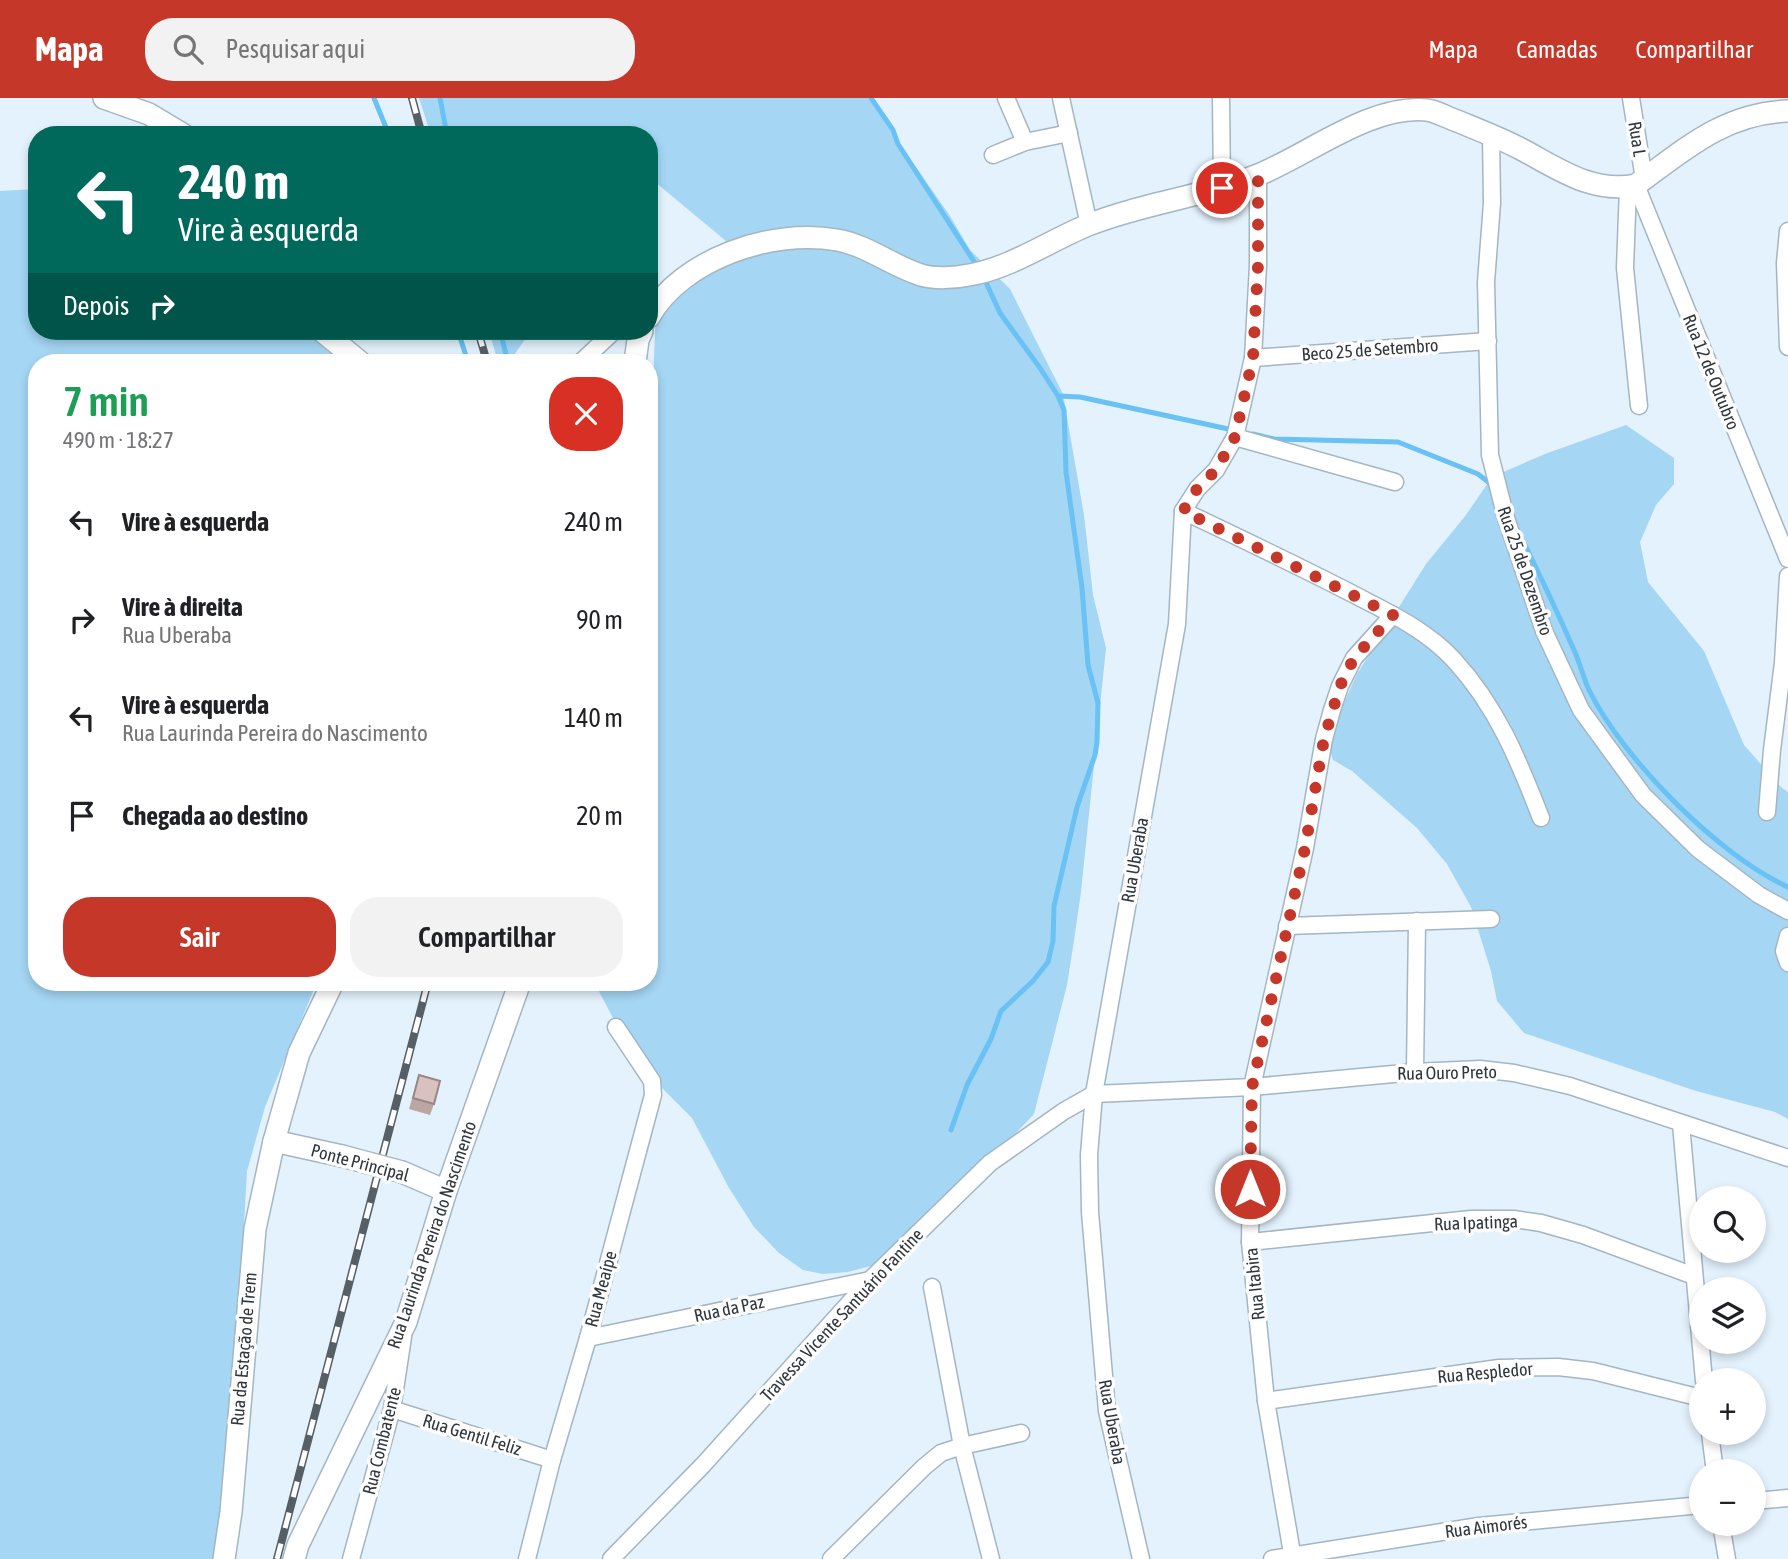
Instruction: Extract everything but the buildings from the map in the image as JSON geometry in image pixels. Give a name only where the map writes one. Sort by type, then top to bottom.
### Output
[{"type":"street","points":[[104,98],[149,114],[169,126]]},
{"type":"street","points":[[1006,98],[1025,142]]},
{"type":"street","points":[[1061,98],[1089,225]]},
{"type":"street","points":[[1221,98],[1222,180]]},
{"type":"street","name":"Rua L","points":[[1630,98],[1636,184]]},
{"type":"street","points":[[658,300],[701,267],[734,251],[745,246],[789,237],[837,240],[922,275],[970,275],[1012,261],[1089,225],[1222,180],[1258,176],[1365,122],[1426,104],[1569,176],[1593,184],[1636,184],[1700,138],[1731,121],[1764,111],[1788,111]]},
{"type":"street","points":[[993,155],[1025,142],[1069,133]]},
{"type":"street","name":"Rua 25 de Dezembro","points":[[1491,135],[1492,204],[1486,282],[1490,456],[1506,518],[1544,631],[1581,710],[1643,795],[1698,849],[1759,895],[1788,911]]},
{"type":"street","points":[[1258,176],[1258,265],[1253,358],[1235,437],[1216,470],[1197,489],[1183,511],[1393,615],[1427,635],[1452,657],[1499,719],[1541,818]]},
{"type":"street","points":[[1636,184],[1625,268],[1639,407]]},
{"type":"street","name":"Rua 12 de Outubro","points":[[1636,184],[1788,559]]},
{"type":"street","points":[[1788,231],[1785,263],[1788,346]]},
{"type":"street","points":[[333,340],[350,354]]},
{"type":"street","points":[[590,354],[604,340]]},
{"type":"street","name":"Beco 25 de Setembro","points":[[1253,358],[1488,341]]},
{"type":"street","points":[[1235,437],[1395,482]]},
{"type":"street","name":"Rua Uberaba","points":[[1141,1559],[1107,1411],[1090,1212],[1089,1155],[1094,1094],[1177,624],[1183,511]]},
{"type":"street","points":[[1767,812],[1783,663],[1788,576]]},
{"type":"street","name":"Rua Itabira","points":[[1293,1558],[1266,1401],[1250,1242],[1252,1087],[1305,848],[1324,739],[1332,710],[1354,658],[1393,615]]},
{"type":"street","points":[[1287,926],[1491,919]]},
{"type":"street","points":[[1415,1072],[1417,921]]},
{"type":"street","points":[[1788,936],[1784,951],[1788,963]]},
{"type":"street","name":"Rua da Estação de Trem","points":[[224,1559],[231,1512],[255,1229],[274,1141],[299,1053],[329,991]]},
{"type":"street","name":"Rua Laurinda Pereira do Nascimento","points":[[294,1559],[298,1545],[406,1322],[446,1191],[517,991]]},
{"type":"street","name":"Rua Meaípe","points":[[527,1559],[654,1086],[616,1027]]},
{"type":"street","name":"Rua Ouro Preto","points":[[1094,1094],[1252,1087],[1415,1072],[1480,1069],[1514,1073],[1570,1086],[1788,1158]]},
{"type":"street","name":"Travessa Vicente Santuário Fantine","points":[[611,1559],[703,1465],[870,1280],[990,1163],[1064,1111],[1094,1094]]},
{"type":"street","points":[[1681,1124],[1703,1368]]},
{"type":"street","name":"Ponte Principal","points":[[274,1141],[402,1172],[446,1191]]},
{"type":"street","name":"Rua Ipatinga","points":[[1250,1242],[1471,1219],[1514,1219],[1583,1235],[1694,1276]]},
{"type":"street","name":"Rua da Paz","points":[[588,1338],[870,1280]]},
{"type":"street","points":[[932,1287],[962,1446],[991,1559]]},
{"type":"street","name":"Rua Combatente","points":[[351,1559],[392,1409],[406,1322]]},
{"type":"street","name":"Rua Respledor","points":[[1266,1401],[1499,1368],[1558,1367],[1594,1371],[1689,1395]]},
{"type":"street","name":"Rua Gentil Feliz","points":[[392,1409],[552,1460]]},
{"type":"street","points":[[831,1559],[941,1453],[1021,1433]]},
{"type":"street","points":[[1766,1500],[1788,1498]]},
{"type":"street","name":"Rua Aimorés","points":[[1272,1559],[1293,1558],[1479,1526],[1689,1506]]},
{"type":"street","points":[[1723,1536],[1727,1559]]},
{"type":"shaded area","points":[[419,98],[868,98],[950,216],[970,250],[1010,289],[1063,394],[1084,515],[1093,595],[1106,648],[1081,892],[1067,985],[1034,1114],[882,1263],[848,1272],[823,1274],[803,1270],[779,1253],[754,1227],[729,1188],[692,1118],[659,1085],[621,1033],[599,991],[658,991],[658,354],[654,354],[655,340],[658,340],[658,305],[678,280],[726,241],[658,184],[658,126],[428,126]]},
{"type":"shaded area","points":[[28,189],[28,340],[322,340],[341,354],[28,354],[28,991],[313,991],[265,1107],[247,1171],[225,1559],[0,1559],[0,191]]},
{"type":"shaded area","points":[[492,340],[525,340],[515,354],[496,354]]},
{"type":"shaded area","points":[[1626,425],[1674,458],[1674,484],[1656,505],[1640,542],[1648,582],[1704,651],[1744,745],[1788,792],[1788,1119],[1775,1112],[1696,1091],[1524,1033],[1497,1001],[1491,971],[1471,907],[1447,864],[1417,828],[1352,771],[1333,760],[1329,748],[1334,725],[1357,674],[1426,564],[1466,515],[1492,477],[1545,454]]},
{"type":"waterway","points":[[374,98],[385,126]]},
{"type":"waterway","points":[[440,98],[445,126]]},
{"type":"waterway","points":[[871,98],[977,266]]},
{"type":"waterway","points":[[951,1130],[967,1085],[991,1039],[1001,1011],[1033,981],[1048,962],[1053,941],[1054,906],[1077,807],[1097,742],[1098,703],[1088,665],[1082,588],[1066,472],[1064,410],[1040,368],[1000,313],[984,278]]},
{"type":"waterway","points":[[461,340],[465,354]]},
{"type":"waterway","points":[[502,340],[506,354]]},
{"type":"waterway","points":[[1058,396],[1080,397],[1233,430]]},
{"type":"waterway","points":[[1253,434],[1274,439],[1398,442],[1478,474],[1492,485]]},
{"type":"waterway","points":[[1517,529],[1576,655],[1589,690],[1604,717],[1625,745],[1648,774],[1703,829],[1761,872],[1788,887]]},
{"type":"railway","points":[[412,98],[420,126]]},
{"type":"railway","points":[[481,340],[485,354]]},
{"type":"railway","points":[[277,1559],[426,991]]},
{"type":"route","points":[[1222,188],[1258,176],[1258,265],[1253,358],[1235,437],[1216,470],[1197,489],[1183,511],[1305,569],[1393,615],[1354,658],[1340,686],[1324,739],[1305,848],[1252,1087],[1250,1189]]}]
